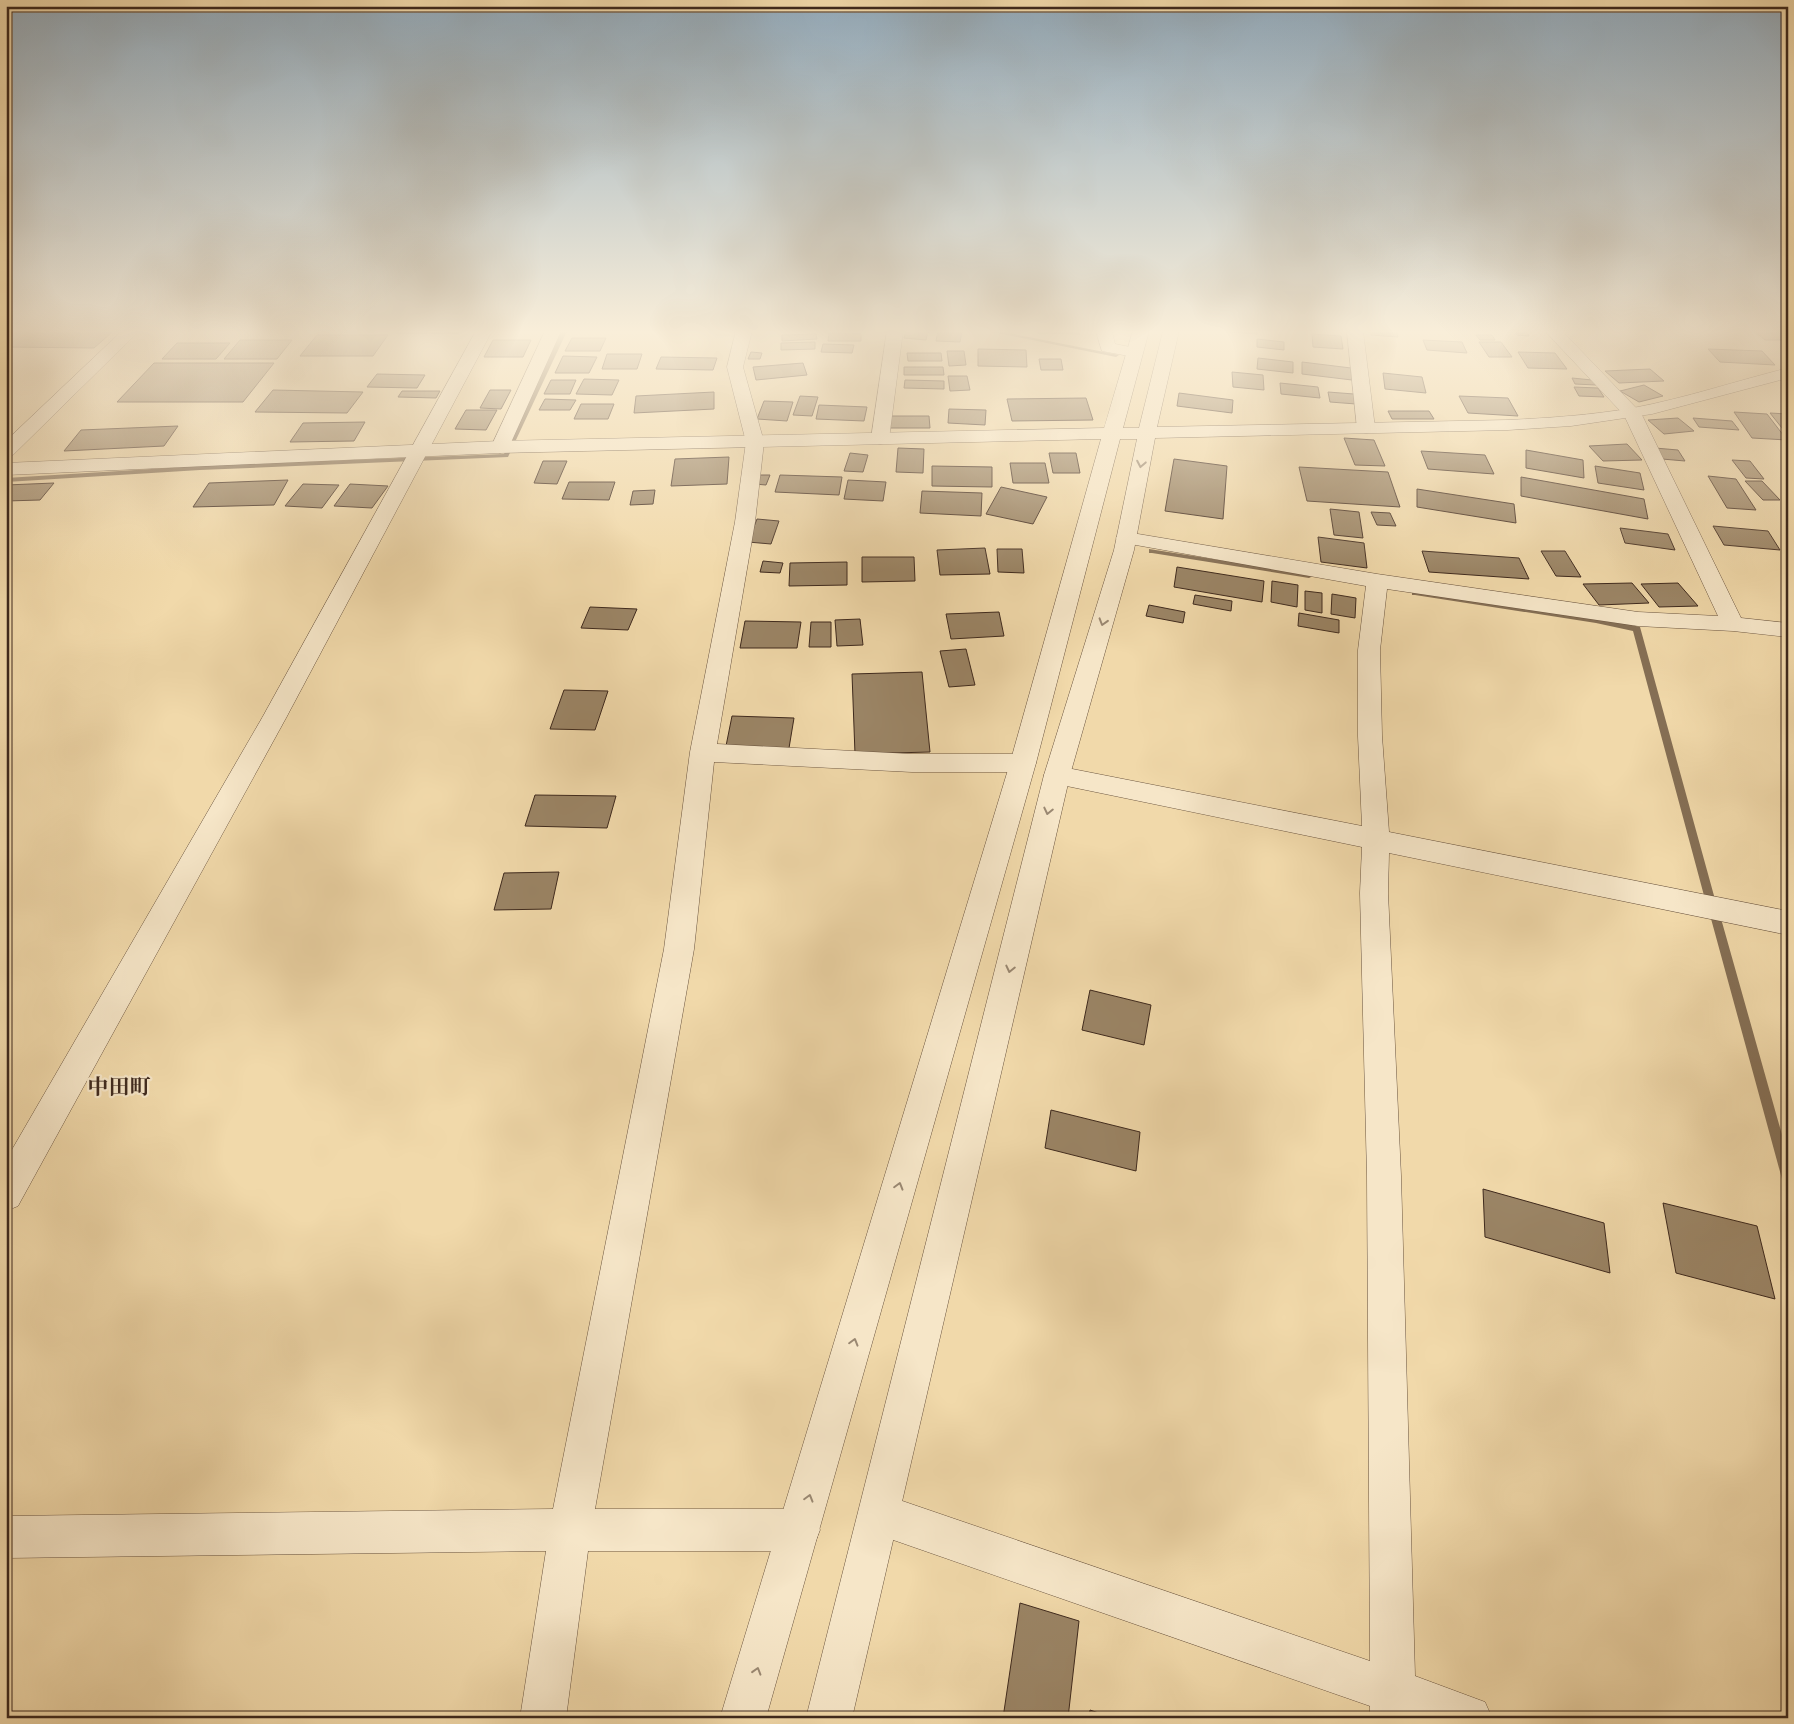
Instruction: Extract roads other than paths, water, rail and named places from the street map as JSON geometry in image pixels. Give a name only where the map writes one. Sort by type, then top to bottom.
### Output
[{"type":"street","points":[[6,451],[47,411]]},
{"type":"street","points":[[6,1194],[274,718],[439,411]]},
{"type":"street","points":[[500,447],[516,411]]},
{"type":"street","points":[[543,1718],[570,1530],[680,949],[703,752],[745,522],[755,442],[747,411]]},
{"type":"street","points":[[880,439],[884,411]]},
{"type":"street","points":[[744,1718],[1022,762],[1119,411]]},
{"type":"street","points":[[829,1718],[1057,775],[1126,538],[1152,411]]},
{"type":"street","points":[[1364,411],[1366,428]]},
{"type":"street","points":[[6,469],[500,447],[1532,424],[1639,411]]},
{"type":"street","points":[[1632,413],[1733,624]]},
{"type":"street","points":[[1126,538],[1377,581],[1638,619],[1733,624],[1788,630]]},
{"type":"street","points":[[1377,581],[1369,650],[1370,736],[1376,840],[1374,893],[1384,1176],[1393,1704]]},
{"type":"street","points":[[703,752],[912,763],[1022,762]]},
{"type":"street","points":[[1057,775],[1788,923]]},
{"type":"street","points":[[879,1514],[1393,1704],[1469,1718]]},
{"type":"street","points":[[6,1537],[570,1530],[799,1530]]},
{"type":"waterway","points":[[6,480],[200,468],[506,456],[527,411]]},
{"type":"waterway","points":[[1152,551],[1309,576]]},
{"type":"waterway","points":[[1415,593],[1596,620],[1637,629],[1711,903]]},
{"type":"waterway","points":[[1715,915],[1788,1179]]},
{"type":"district","name":"中田町","points":[[119,1087]]}]
